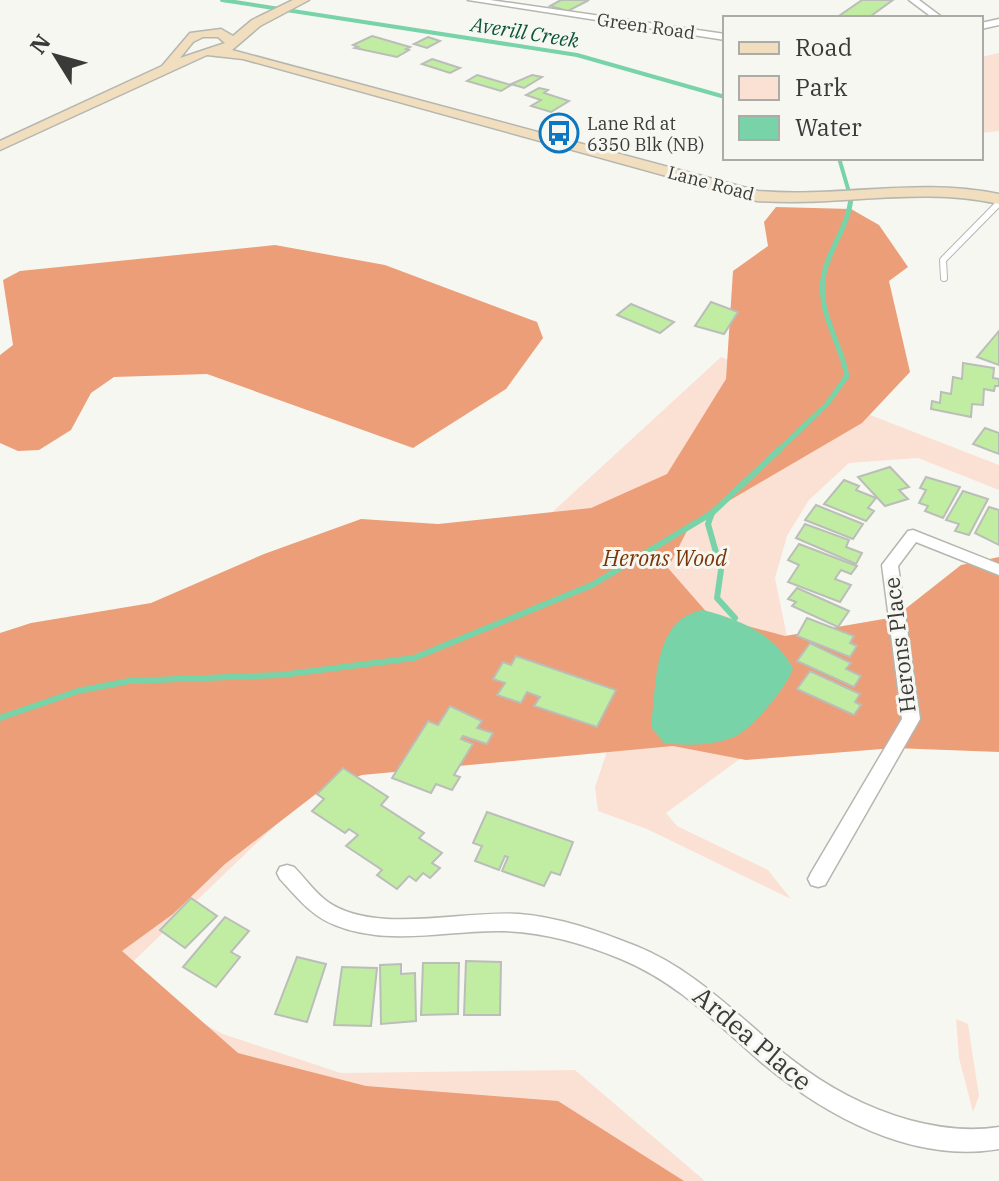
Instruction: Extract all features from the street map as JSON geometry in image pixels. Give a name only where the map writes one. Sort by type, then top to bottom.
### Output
[{"type":"street","points":[[913,0],[936,16]]},
{"type":"street","name":"Green Road","points":[[479,1],[723,37]]},
{"type":"street","points":[[0,146],[168,66],[232,43],[256,23],[300,2]]},
{"type":"street","points":[[168,66],[192,36],[256,23]]},
{"type":"street","name":"Lane Road","points":[[213,32],[228,35],[244,55]]},
{"type":"street","points":[[183,45],[206,52]]},
{"type":"street","name":"Lane Road","points":[[206,52],[244,55],[757,196],[788,200],[899,189],[969,190],[999,201]]},
{"type":"street","name":"Herons Place","points":[[818,879],[911,719],[890,565],[913,535],[999,570]]},
{"type":"street","name":"Ardea Place","points":[[287,873],[323,910],[350,920],[388,925],[473,920],[520,923],[560,929],[604,943],[646,959],[690,985],[809,1087],[861,1116],[941,1140],[981,1142],[999,1138]]},
{"type":"lane","points":[[944,278],[943,260],[999,201]]},
{"type":"green space","points":[[999,53],[999,131],[983,133],[983,57]]},
{"type":"green space","points":[[776,207],[851,209],[879,225],[908,267],[889,281],[910,372],[862,423],[691,523],[668,568],[710,616],[785,636],[895,617],[961,565],[999,557],[999,752],[894,748],[746,760],[673,746],[362,775],[321,790],[225,864],[173,914],[122,951],[238,1053],[366,1086],[558,1101],[684,1181],[0,1181],[0,633],[31,623],[151,603],[264,554],[361,519],[438,524],[591,508],[667,474],[726,379],[733,271],[768,246],[764,222]]},
{"type":"green space","points":[[275,245],[385,265],[537,322],[543,338],[506,389],[413,448],[207,374],[114,377],[91,393],[71,430],[39,450],[18,451],[0,443],[0,355],[13,345],[3,280],[20,271]]},
{"type":"green space","name":"Herons Wood","points":[[721,357],[999,465],[999,490],[918,458],[849,463],[809,500],[787,536],[775,578],[792,661],[770,737],[666,813],[677,826],[768,870],[791,899],[647,829],[598,811],[595,787],[628,689],[383,722],[117,977],[223,1034],[341,1073],[575,1070],[705,1181],[0,1181],[0,1020]]},
{"type":"green space","points":[[956,1019],[968,1024],[979,1096],[973,1112],[959,1058]]},
{"type":"water","points":[[703,610],[730,618],[766,637],[793,668],[785,685],[770,704],[738,735],[701,744],[664,743],[651,727],[660,656],[674,626],[686,616]]},
{"type":"building","points":[[561,0],[589,0],[568,11],[550,6]]},
{"type":"building","points":[[862,0],[893,0],[871,16],[839,16]]},
{"type":"building","points":[[372,36],[410,47],[406,49],[409,50],[397,57],[353,45]]},
{"type":"building","points":[[428,37],[440,41],[427,48],[414,44]]},
{"type":"building","points":[[432,59],[460,68],[450,73],[422,64]]},
{"type":"building","points":[[477,75],[511,85],[501,91],[467,81]]},
{"type":"building","points":[[532,75],[542,77],[524,88],[511,84]]},
{"type":"building","points":[[539,88],[548,90],[544,93],[569,101],[551,112],[531,106],[541,100],[526,95]]},
{"type":"building","points":[[711,302],[738,312],[724,334],[695,326]]},
{"type":"building","points":[[631,304],[674,322],[660,333],[617,315]]},
{"type":"building","points":[[999,331],[999,365],[977,357]]},
{"type":"building","points":[[963,363],[994,368],[993,378],[999,379],[999,386],[995,386],[994,391],[984,389],[983,405],[972,404],[971,417],[931,409],[932,401],[940,403],[941,392],[951,394],[953,377],[962,379]]},
{"type":"building","points":[[985,428],[999,433],[999,454],[973,444]]},
{"type":"building","points":[[890,467],[909,487],[899,490],[908,499],[885,506],[858,477]]},
{"type":"building","points":[[926,477],[960,487],[943,518],[925,511],[928,506],[919,503],[926,490],[920,488]]},
{"type":"building","points":[[844,480],[859,486],[856,490],[876,498],[868,508],[874,511],[866,521],[824,504]]},
{"type":"building","points":[[963,491],[988,499],[969,535],[955,531],[959,524],[946,520]]},
{"type":"building","points":[[816,505],[863,524],[853,539],[805,520]]},
{"type":"building","points":[[989,507],[999,510],[999,545],[975,533]]},
{"type":"building","points":[[805,524],[849,540],[846,547],[862,553],[856,564],[796,538]]},
{"type":"building","points":[[799,544],[857,566],[851,574],[841,570],[835,579],[851,585],[840,602],[788,582],[799,565],[788,560]]},
{"type":"building","points":[[797,588],[849,611],[838,627],[792,606],[796,602],[788,599]]},
{"type":"building","points":[[807,618],[854,636],[850,643],[857,646],[850,657],[797,636]]},
{"type":"building","points":[[810,643],[851,663],[846,669],[861,676],[854,687],[797,661]]},
{"type":"building","points":[[516,656],[616,690],[597,727],[534,706],[540,697],[527,692],[521,703],[497,695],[505,683],[493,679],[503,662],[511,665]]},
{"type":"building","points":[[810,671],[860,694],[855,702],[861,705],[854,715],[797,689]]},
{"type":"building","points":[[450,706],[482,721],[477,728],[493,733],[487,744],[463,736],[461,739],[473,744],[454,775],[460,777],[452,790],[436,784],[431,793],[392,778],[428,721],[438,725]]},
{"type":"building","points":[[343,768],[388,797],[381,805],[424,833],[419,838],[442,853],[432,863],[440,868],[430,878],[423,873],[416,881],[409,876],[397,889],[377,875],[382,870],[346,846],[358,835],[349,829],[345,833],[312,811],[324,799],[317,794]]},
{"type":"building","points":[[487,812],[573,842],[560,875],[551,872],[544,886],[502,871],[508,857],[505,856],[499,870],[475,861],[482,846],[473,843]]},
{"type":"building","points":[[191,898],[217,916],[185,948],[160,930]]},
{"type":"building","points":[[225,917],[249,931],[231,952],[240,957],[216,987],[183,967]]},
{"type":"building","points":[[297,957],[326,964],[307,1022],[275,1014]]},
{"type":"building","points":[[466,961],[501,962],[500,1015],[464,1015]]},
{"type":"building","points":[[423,963],[459,963],[458,1014],[421,1015]]},
{"type":"building","points":[[401,964],[401,974],[415,973],[416,1021],[381,1024],[380,965]]},
{"type":"building","points":[[342,967],[377,968],[371,1026],[334,1025]]},
{"type":"waterway","name":"Averill Creek","points":[[222,0],[577,55],[723,96]]},
{"type":"waterway","points":[[840,160],[851,198]]},
{"type":"waterway","points":[[778,451],[827,404],[847,376],[822,292],[825,268],[851,198]]},
{"type":"waterway","points":[[712,513],[780,449]]},
{"type":"waterway","points":[[0,718],[78,691],[129,681],[281,675],[414,658],[592,585],[712,513]]},
{"type":"waterway","points":[[712,513],[708,524],[721,570],[717,598],[735,618]]},
{"type":"place","name":"Lane Rd at 6350 Blk (NB)","points":[[559,133]]}]
